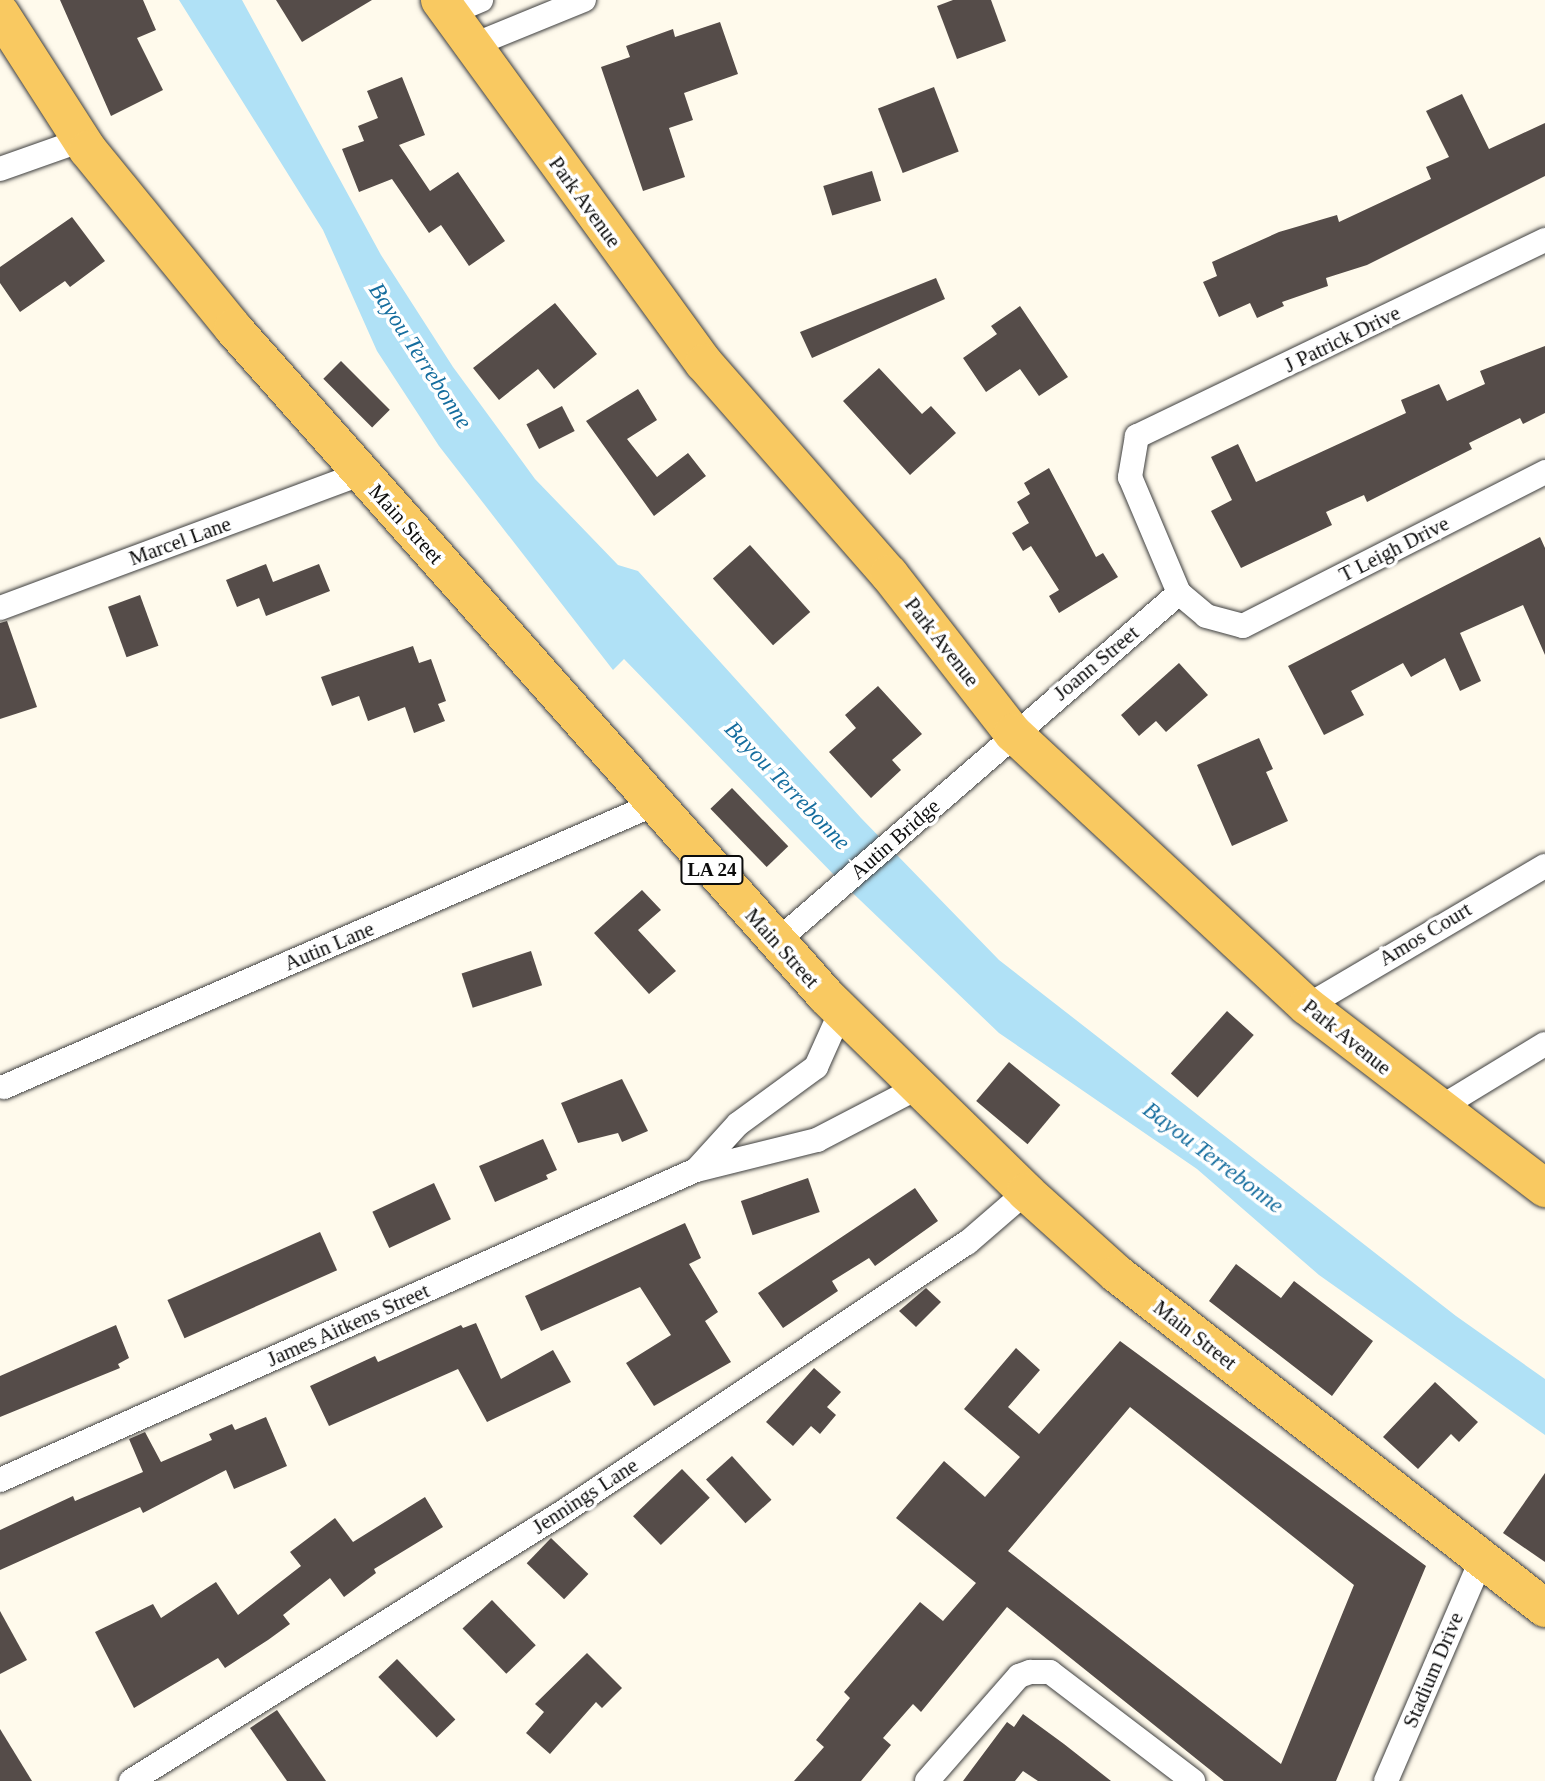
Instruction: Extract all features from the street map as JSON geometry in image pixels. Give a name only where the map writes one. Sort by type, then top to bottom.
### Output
[{"type":"main road","name":"Park Avenue","points":[[456,5],[471,46],[704,363],[889,574],[1013,733],[1307,1006],[1438,1110],[1545,1188]]},
{"type":"main road","name":"Main Street","points":[[0,13],[82,140],[233,328],[775,943],[1026,1192],[1117,1274],[1545,1608]]},
{"type":"street","points":[[471,46],[583,0]]},
{"type":"street","points":[[0,169],[82,140]]},
{"type":"street","name":"J Patrick Drive","points":[[1179,593],[1130,477],[1137,436],[1545,240]]},
{"type":"street","name":"T Leigh Drive","points":[[1179,593],[1206,617],[1243,626],[1545,472]]},
{"type":"street","name":"Marcel Lane","points":[[0,608],[361,474]]},
{"type":"street","name":"Joann Street","points":[[1013,733],[1179,593]]},
{"type":"street","name":"Autin Bridge","points":[[775,943],[919,819],[1013,733]]},
{"type":"street","name":"Autin Lane","points":[[4,1087],[655,804]]},
{"type":"street","name":"Amos Court","points":[[1307,1006],[1545,866]]},
{"type":"street","name":"James Aitkens Street","points":[[696,1170],[738,1124],[816,1067],[841,1011]]},
{"type":"street","points":[[1438,1110],[1545,1044]]},
{"type":"street","name":"James Aitkens Street","points":[[0,1480],[696,1170],[817,1140],[919,1087]]},
{"type":"street","name":"Jennings Lane","points":[[131,1781],[560,1514],[967,1243],[1026,1192]]},
{"type":"street","name":"Stadium Drive","points":[[1386,1781],[1481,1560]]},
{"type":"street","points":[[927,1781],[1019,1676],[1050,1672],[1193,1781]]},
{"type":"water","name":"Bayou Terrebonne","points":[[179,0],[242,0],[381,255],[453,367],[535,479],[618,565],[638,571],[861,818],[999,960],[1456,1316],[1545,1379],[1545,1435],[1319,1275],[1197,1169],[999,1033],[837,878],[624,659],[613,670],[439,446],[377,351],[323,230]]},
{"type":"building","points":[[60,0],[143,0],[156,30],[137,38],[163,90],[111,116]]},
{"type":"building","points":[[276,0],[372,0],[302,42]]},
{"type":"building","points":[[953,0],[991,0],[1006,41],[957,59],[937,6]]},
{"type":"building","points":[[720,22],[738,74],[684,93],[693,120],[669,128],[685,177],[643,191],[601,67],[630,57],[626,46],[673,29],[675,37]]},
{"type":"building","points":[[402,77],[425,135],[399,145],[430,191],[458,172],[505,241],[469,266],[441,225],[429,233],[392,179],[359,192],[342,149],[364,141],[358,126],[378,118],[367,91]]},
{"type":"building","points":[[934,87],[959,151],[903,173],[878,109]]},
{"type":"building","points":[[1462,94],[1489,149],[1545,123],[1545,176],[1367,265],[1326,278],[1328,286],[1282,302],[1284,306],[1257,318],[1250,303],[1219,317],[1203,282],[1217,276],[1212,262],[1279,232],[1337,215],[1339,222],[1431,179],[1426,167],[1449,157],[1426,111]]},
{"type":"building","points":[[872,171],[881,201],[832,216],[823,186]]},
{"type":"building","points":[[72,217],[105,261],[70,287],[65,281],[20,312],[0,283],[0,267]]},
{"type":"building","points":[[936,278],[945,299],[812,358],[800,332]]},
{"type":"building","points":[[555,303],[597,354],[554,389],[538,369],[499,400],[473,368]]},
{"type":"building","points":[[1020,306],[1068,377],[1039,396],[1020,369],[986,392],[963,358],[997,334],[991,326]]},
{"type":"building","points":[[1545,346],[1545,413],[1523,424],[1520,418],[1469,443],[1472,449],[1367,502],[1364,495],[1326,512],[1332,525],[1241,568],[1211,511],[1232,500],[1211,457],[1238,444],[1256,482],[1406,413],[1401,400],[1439,384],[1447,401],[1485,384],[1480,371]]},
{"type":"building","points":[[341,361],[390,410],[372,427],[323,379]]},
{"type":"building","points":[[879,368],[922,414],[931,406],[956,433],[910,475],[843,401]]},
{"type":"building","points":[[638,389],[657,420],[627,439],[657,477],[688,453],[706,476],[654,516],[586,421]]},
{"type":"building","points":[[562,406],[575,431],[539,449],[526,424]]},
{"type":"building","points":[[1049,468],[1096,557],[1103,553],[1118,577],[1059,613],[1049,596],[1059,590],[1031,546],[1023,551],[1012,533],[1029,523],[1017,502],[1030,494],[1024,483]]},
{"type":"building","points":[[1540,537],[1545,548],[1545,655],[1523,605],[1460,633],[1481,681],[1460,691],[1445,658],[1411,677],[1403,663],[1351,691],[1364,715],[1324,735],[1288,666]]},
{"type":"building","points":[[750,545],[810,612],[773,645],[713,578]]},
{"type":"building","points":[[266,564],[273,582],[319,564],[330,591],[266,616],[259,598],[237,607],[226,580]]},
{"type":"building","points":[[140,595],[158,646],[127,657],[108,607]]},
{"type":"building","points":[[7,621],[37,707],[0,719],[0,623]]},
{"type":"building","points":[[413,646],[419,663],[431,659],[446,701],[438,704],[445,721],[414,733],[405,707],[368,721],[359,696],[332,706],[321,677]]},
{"type":"building","points":[[1179,663],[1208,695],[1166,732],[1156,721],[1139,736],[1121,715]]},
{"type":"building","points":[[878,686],[922,734],[892,760],[901,770],[871,798],[829,752],[856,728],[845,715]]},
{"type":"building","points":[[1259,738],[1273,769],[1266,772],[1288,821],[1232,846],[1197,765]]},
{"type":"building","points":[[732,788],[788,846],[767,867],[710,809]]},
{"type":"building","points":[[642,890],[661,910],[638,930],[676,971],[649,994],[594,933]]},
{"type":"building","points":[[531,951],[542,985],[473,1008],[462,974]]},
{"type":"building","points":[[1227,1011],[1254,1035],[1198,1098],[1171,1073]]},
{"type":"building","points":[[1009,1062],[1060,1105],[1028,1144],[976,1101]]},
{"type":"building","points":[[622,1079],[648,1131],[622,1142],[618,1133],[578,1143],[561,1103]]},
{"type":"building","points":[[543,1139],[557,1170],[546,1175],[548,1179],[495,1202],[479,1166]]},
{"type":"building","points":[[808,1178],[820,1212],[753,1235],[741,1201]]},
{"type":"building","points":[[434,1183],[451,1219],[389,1248],[372,1212]]},
{"type":"building","points":[[915,1188],[938,1221],[875,1266],[869,1258],[832,1281],[838,1291],[783,1328],[758,1293]]},
{"type":"building","points":[[685,1223],[701,1258],[689,1264],[718,1312],[705,1321],[731,1362],[654,1406],[626,1363],[671,1335],[640,1287],[541,1331],[525,1296]]},
{"type":"building","points":[[320,1232],[337,1270],[185,1338],[167,1300]]},
{"type":"building","points":[[1236,1264],[1281,1298],[1294,1281],[1373,1341],[1332,1396],[1209,1301]]},
{"type":"building","points":[[926,1288],[941,1302],[916,1327],[899,1311]]},
{"type":"building","points":[[476,1323],[501,1379],[553,1350],[571,1382],[487,1422],[458,1369],[329,1426],[310,1386],[375,1356],[378,1362],[461,1325],[463,1328]]},
{"type":"building","points":[[116,1325],[129,1358],[118,1364],[120,1368],[0,1417],[0,1376]]},
{"type":"building","points":[[1120,1341],[1426,1566],[1336,1781],[1224,1781],[1007,1607],[921,1712],[913,1704],[883,1738],[891,1745],[861,1781],[794,1781],[824,1747],[816,1740],[850,1698],[844,1692],[920,1602],[943,1621],[976,1583],[896,1518],[944,1461],[985,1497],[1020,1457],[964,1409],[1016,1348],[1040,1370],[1008,1407],[1039,1434]],"holes":[[[1130,1407],[1354,1585],[1281,1764],[1008,1551]]]},
{"type":"building","points":[[814,1368],[841,1392],[827,1407],[836,1415],[820,1434],[811,1426],[793,1446],[766,1422]]},
{"type":"building","points":[[1435,1382],[1478,1422],[1459,1442],[1451,1434],[1418,1469],[1383,1437]]},
{"type":"building","points":[[266,1417],[287,1466],[234,1489],[226,1470],[143,1513],[140,1507],[0,1570],[0,1530],[73,1496],[75,1501],[143,1472],[129,1439],[145,1432],[161,1462],[212,1440],[209,1434],[232,1424],[235,1430]]},
{"type":"building","points":[[732,1456],[771,1500],[745,1523],[706,1479]]},
{"type":"building","points":[[682,1469],[710,1498],[661,1545],[633,1516]]},
{"type":"building","points":[[1545,1473],[1545,1562],[1503,1533]]},
{"type":"building","points":[[425,1497],[443,1527],[374,1569],[376,1573],[344,1597],[330,1578],[283,1615],[290,1624],[268,1640],[225,1668],[218,1658],[134,1708],[95,1632],[153,1604],[161,1618],[216,1582],[238,1615],[301,1566],[290,1552],[335,1518],[353,1542]]},
{"type":"building","points":[[551,1538],[588,1574],[564,1599],[527,1563]]},
{"type":"building","points":[[492,1600],[536,1645],[506,1674],[463,1628]]},
{"type":"building","points":[[0,1611],[27,1660],[0,1674]]},
{"type":"building","points":[[587,1653],[622,1688],[602,1708],[596,1702],[550,1754],[526,1733],[544,1712],[535,1704]]},
{"type":"building","points":[[397,1659],[455,1719],[437,1737],[378,1677]]},
{"type":"building","points":[[277,1710],[326,1781],[287,1781],[250,1728]]},
{"type":"building","points":[[1023,1714],[1111,1781],[1038,1781],[1023,1771],[1015,1781],[963,1781],[1007,1722],[1014,1727]]},
{"type":"building","points":[[0,1729],[32,1781],[0,1781]]}]
